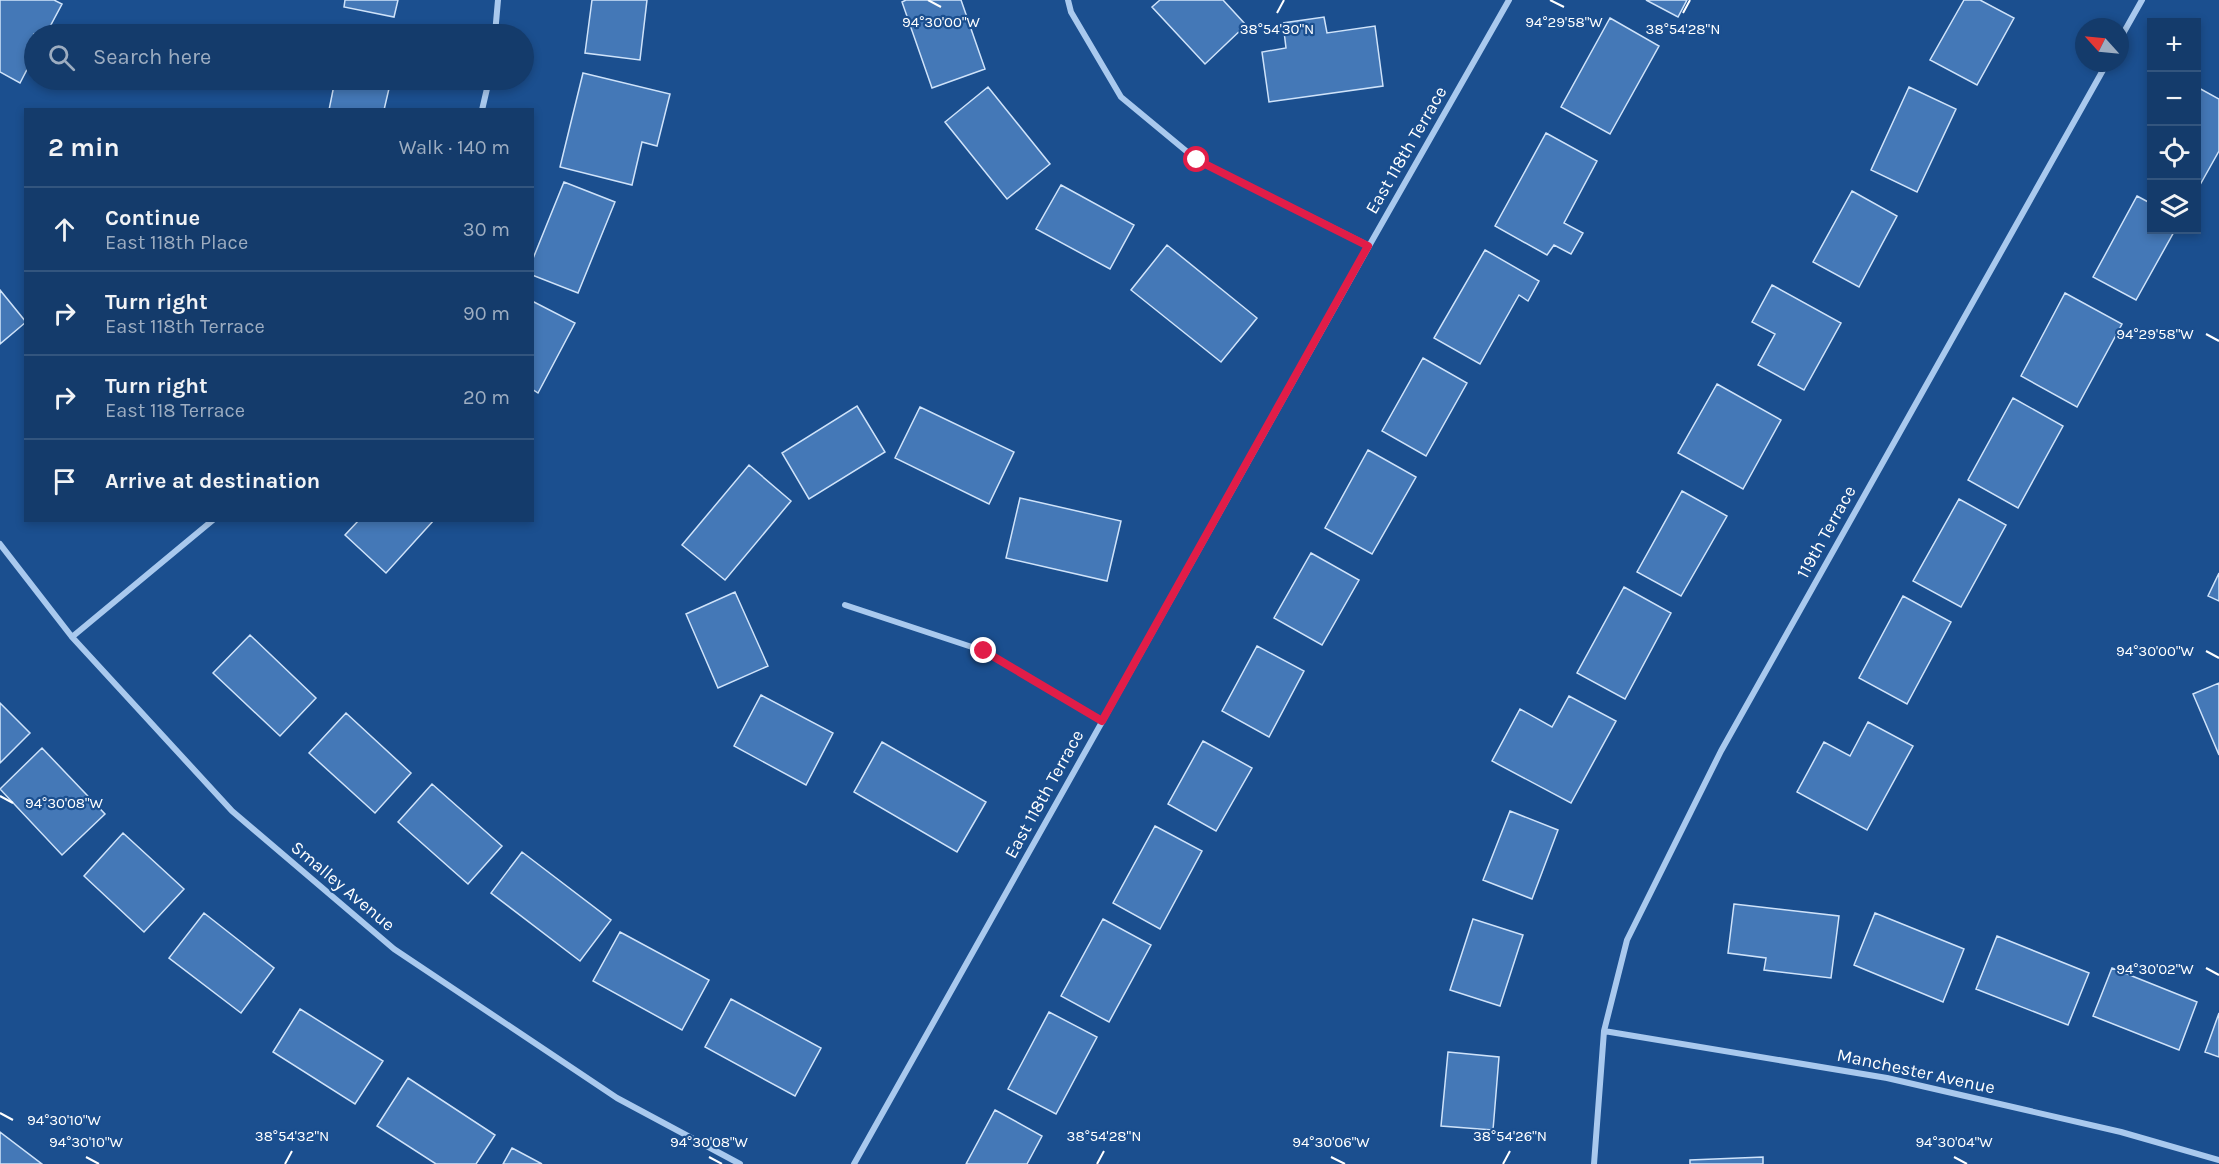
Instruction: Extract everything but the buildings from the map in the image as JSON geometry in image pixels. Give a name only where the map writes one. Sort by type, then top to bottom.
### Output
[{"type":"street","points":[[496,24],[498,0]]},
{"type":"street","points":[[1068,0],[1071,12],[1121,97],[1197,160],[1368,246]]},
{"type":"street","name":"East 118th Terrace","points":[[854,1164],[1368,246],[1509,0]]},
{"type":"street","points":[[2129,23],[2142,0]]},
{"type":"street","name":"119th Terrace","points":[[1594,1164],[1604,1031],[1627,940],[1721,751],[2102,72]]},
{"type":"street","points":[[482,108],[487,90]]},
{"type":"street","points":[[72,637],[211,522]]},
{"type":"street","name":"Smalley Avenue","points":[[0,544],[72,637],[232,811],[394,949],[616,1098],[740,1164]]},
{"type":"street","points":[[845,605],[984,651],[1102,721]]},
{"type":"street","name":"Manchester Avenue","points":[[1604,1031],[1887,1078],[2121,1132],[2219,1160]]},
{"type":"route","points":[[984,651],[1102,721],[1368,246],[1197,160]]}]
